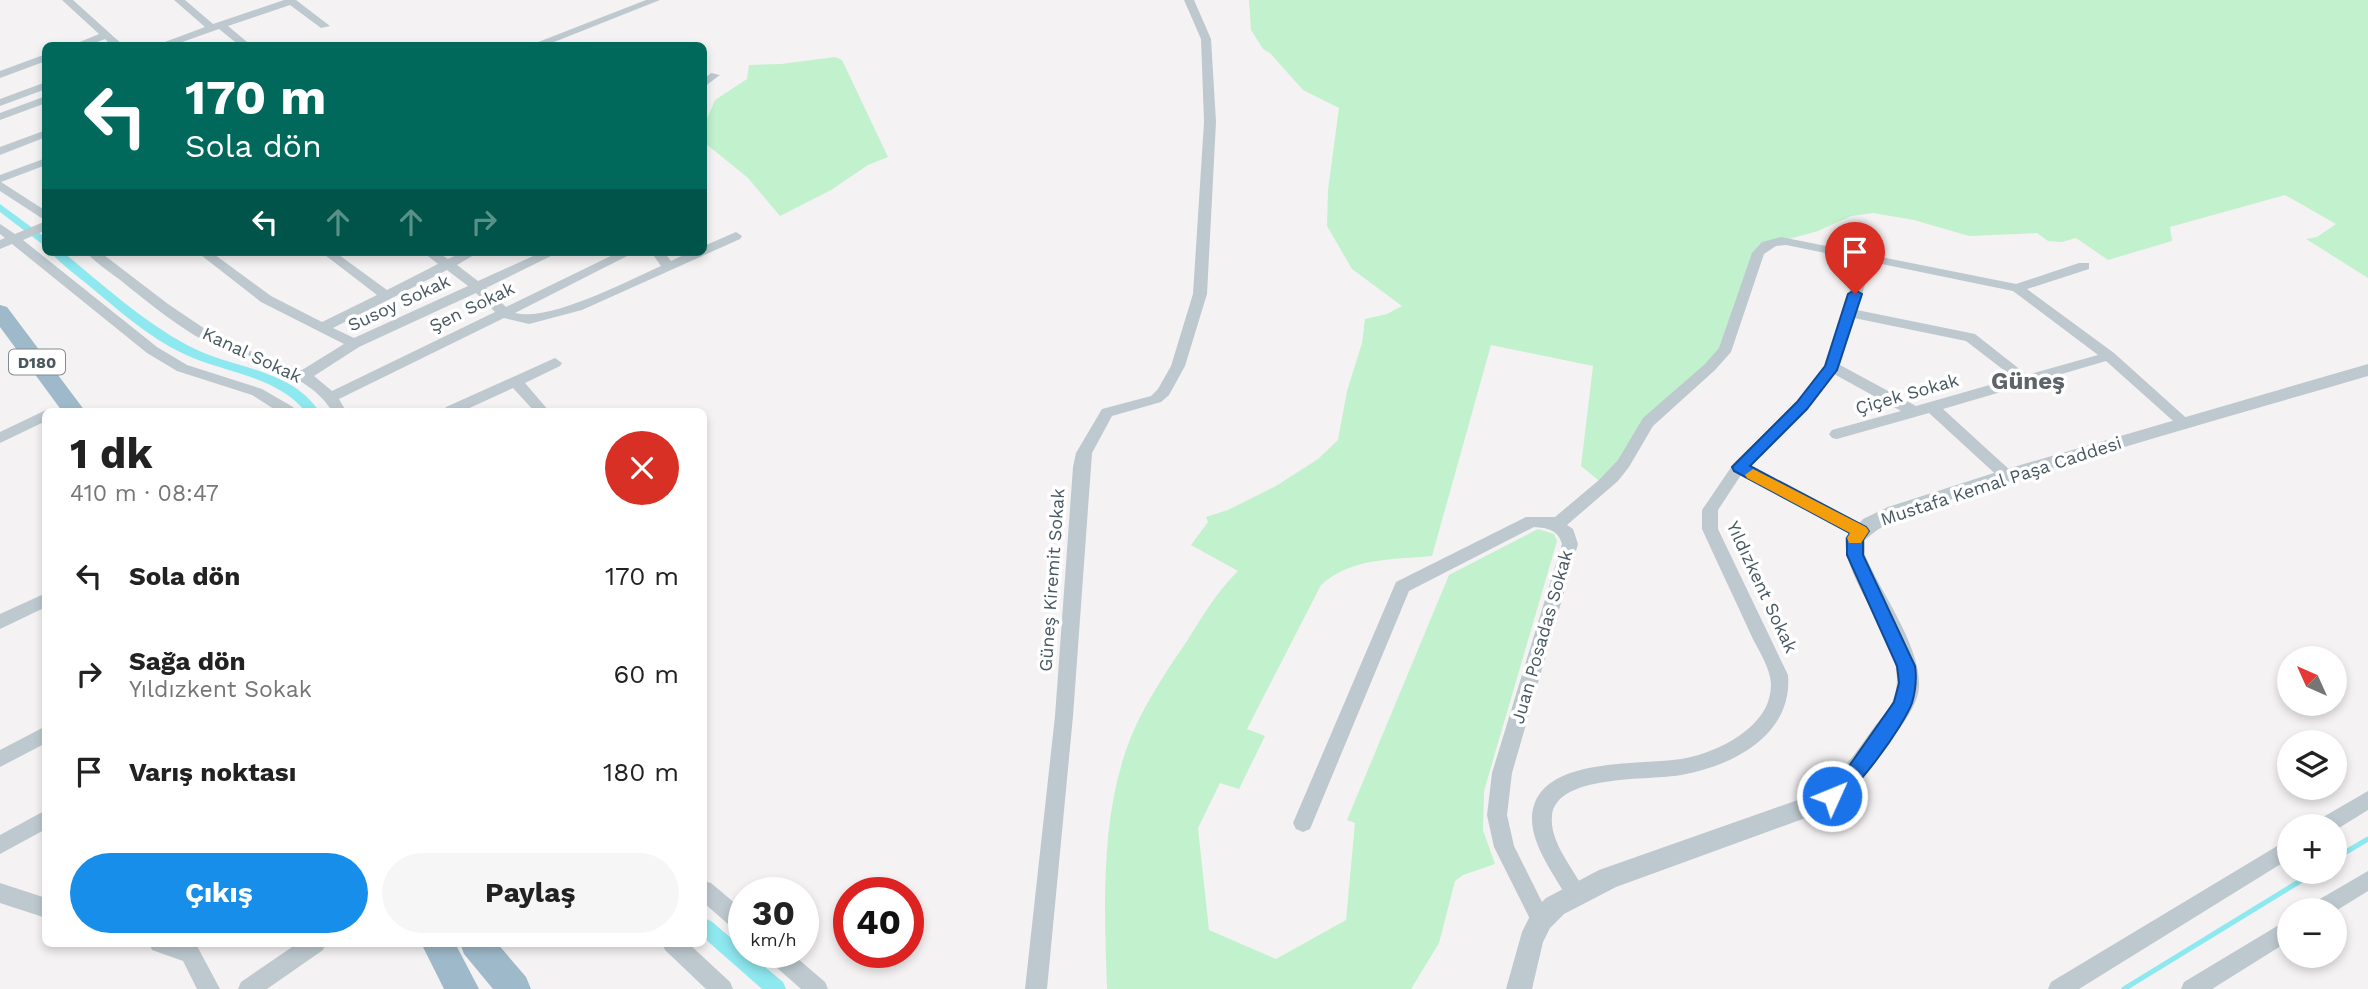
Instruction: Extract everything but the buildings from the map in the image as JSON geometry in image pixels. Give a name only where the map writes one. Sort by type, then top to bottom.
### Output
[{"type":"highway","name":"D180","points":[[0,312],[72,408]]},
{"type":"highway","name":"D180","points":[[0,338],[51,408]]},
{"type":"highway","points":[[439,947],[462,989]]},
{"type":"highway","points":[[480,947],[514,989]]},
{"type":"street","points":[[67,0],[115,42]]},
{"type":"street","points":[[179,0],[241,42]]},
{"type":"street","points":[[544,42],[654,0]]},
{"type":"street","name":"Güneş Kiremit Sokak","points":[[1036,989],[1064,716],[1084,453],[1104,416],[1116,409],[1160,396],[1178,366],[1200,294],[1210,122],[1206,39],[1189,0]]},
{"type":"street","points":[[171,42],[291,1],[325,26]]},
{"type":"street","points":[[86,42],[107,34]]},
{"type":"street","points":[[185,37],[191,42]]},
{"type":"street","points":[[0,75],[42,59]]},
{"type":"street","points":[[707,82],[715,75]]},
{"type":"street","points":[[0,103],[42,87]]},
{"type":"street","points":[[0,117],[42,101]]},
{"type":"street","points":[[0,151],[42,135]]},
{"type":"street","points":[[0,179],[42,163]]},
{"type":"street","points":[[0,186],[42,214]]},
{"type":"street","points":[[6,242],[42,227]]},
{"type":"street","points":[[0,228],[6,242],[152,350],[182,368],[257,392],[283,408]]},
{"type":"street","points":[[707,249],[736,236]]},
{"type":"street","points":[[1556,524],[1611,477],[1623,463],[1638,434],[1648,422],[1722,355],[1758,253],[1769,243],[1786,241],[2017,288],[2109,356],[2186,424]]},
{"type":"street","name":"Kanal Sokak","points":[[104,256],[208,338],[302,377],[331,397],[337,408]]},
{"type":"street","points":[[208,256],[266,299],[354,344]]},
{"type":"street","points":[[332,256],[385,295]]},
{"type":"street","points":[[434,256],[478,287],[505,312],[524,321],[544,318],[598,298],[691,256]]},
{"type":"street","points":[[324,327],[465,256]]},
{"type":"street","name":"Susoy Sokak","points":[[302,377],[354,344],[544,256]]},
{"type":"street","name":"Şen Sokak","points":[[331,397],[621,256]]},
{"type":"street","points":[[660,256],[668,267]]},
{"type":"street","name":"Yıldızkent Sokak","points":[[1576,894],[1544,832],[1543,807],[1555,790],[1574,780],[1681,767],[1710,758],[1738,747],[1752,738],[1774,712],[1781,687],[1774,658],[1710,529],[1709,519],[1717,499],[1739,467],[1802,405],[1832,367],[1867,257]]},
{"type":"street","points":[[2017,288],[2084,266]]},
{"type":"street","points":[[1849,313],[1970,337],[2025,380]]},
{"type":"street","name":"Çiçek Sokak","points":[[1837,434],[2109,356]]},
{"type":"street","points":[[458,408],[555,363]]},
{"type":"street","points":[[1832,367],[1915,412]]},
{"type":"street","name":"Mustafa Kemal Paşa Caddesi","points":[[1519,989],[1531,941],[1541,920],[1555,906],[1608,878],[1817,804],[1832,796],[1854,775],[1902,705],[1908,683],[1902,654],[1855,555],[1855,538],[1861,531],[1895,512],[2007,475],[2368,370]]},
{"type":"street","points":[[515,382],[539,408]]},
{"type":"street","points":[[1932,407],[2007,475]]},
{"type":"street","points":[[0,438],[42,417]]},
{"type":"street","points":[[1739,467],[1861,531]]},
{"type":"street","name":"Juan Posadas Sokak","points":[[1303,823],[1402,587],[1532,520],[1545,520],[1556,524],[1567,533],[1570,544],[1503,773],[1497,815],[1504,847],[1541,920]]},
{"type":"street","points":[[0,622],[42,601]]},
{"type":"street","points":[[0,759],[42,736]]},
{"type":"street","points":[[2345,814],[2368,800]]},
{"type":"street","points":[[0,845],[42,821]]},
{"type":"street","points":[[2059,989],[2277,855]]},
{"type":"street","points":[[2339,898],[2368,880]]},
{"type":"street","points":[[0,893],[42,903]]},
{"type":"street","points":[[707,894],[728,911]]},
{"type":"street","points":[[2192,989],[2277,936]]},
{"type":"street","points":[[171,947],[190,953],[209,989]]},
{"type":"street","points":[[249,989],[310,947]]},
{"type":"street","points":[[676,947],[722,989]]},
{"type":"street","points":[[793,968],[817,989]]},
{"type":"green space","points":[[1249,0],[2368,0],[2368,278],[2306,239],[2317,237],[2336,224],[2285,195],[2170,227],[2172,241],[2108,260],[2076,238],[2062,242],[2048,241],[2037,233],[1969,236],[1914,220],[1873,213],[1851,216],[1818,231],[1763,246],[1726,349],[1657,414],[1603,484],[1581,466],[1593,366],[1491,345],[1432,556],[1359,565],[1346,569],[1321,585],[1247,729],[1265,736],[1239,789],[1220,783],[1198,828],[1209,930],[1276,959],[1346,920],[1355,823],[1347,820],[1449,575],[1538,529],[1554,534],[1557,541],[1484,791],[1483,830],[1495,864],[1463,875],[1455,881],[1439,943],[1411,989],[1107,989],[1107,850],[1117,781],[1127,748],[1140,717],[1161,680],[1209,606],[1238,571],[1191,545],[1208,522],[1206,517],[1228,510],[1276,486],[1318,459],[1338,440],[1347,391],[1362,343],[1365,319],[1387,314],[1402,306],[1352,269],[1327,226],[1328,190],[1339,108],[1303,90],[1270,53],[1263,49],[1251,30]]},
{"type":"green space","points":[[835,57],[842,60],[888,157],[868,165],[831,190],[780,216],[748,178],[707,145],[707,119],[715,100],[747,79],[749,65]]},
{"type":"waterway","points":[[0,207],[42,241]]},
{"type":"waterway","points":[[61,256],[127,311],[166,339],[203,358],[277,383],[291,391],[309,408]]},
{"type":"waterway","points":[[2347,851],[2368,839]]},
{"type":"waterway","points":[[2124,989],[2295,884]]},
{"type":"waterway","points":[[707,930],[776,989]]},
{"type":"slow traffic","points":[[1753,475],[1861,531],[1855,538]]},
{"type":"district","name":"Güneş","points":[[2028,381]]},
{"type":"route","points":[[1832,796],[1854,775],[1902,705],[1907,693],[1906,666],[1858,566],[1854,545],[1855,538],[1861,531],[1739,467],[1802,405],[1832,367],[1855,294]]}]
